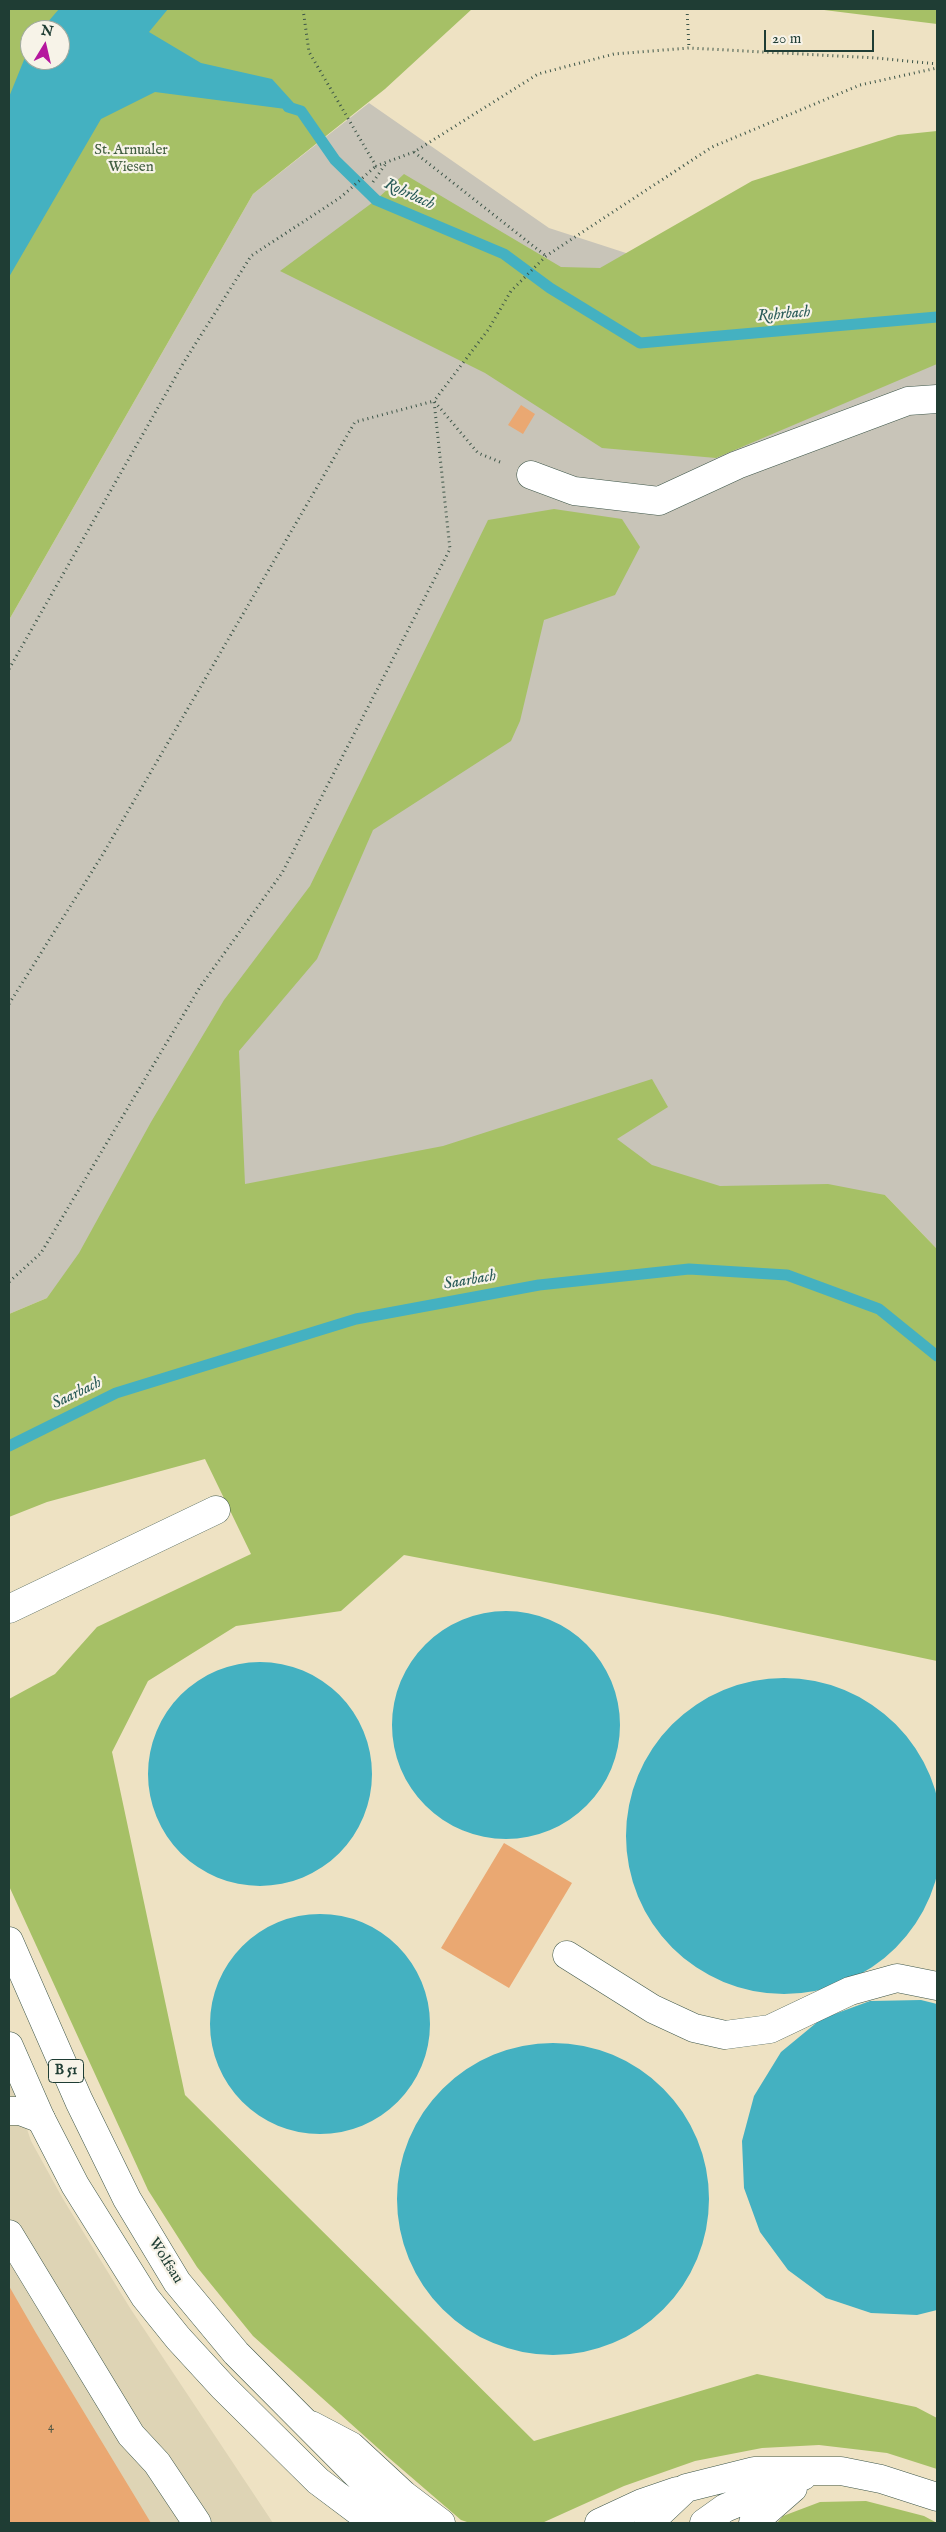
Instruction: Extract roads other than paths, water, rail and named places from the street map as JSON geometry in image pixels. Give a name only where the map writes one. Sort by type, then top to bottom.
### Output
[{"type":"main road","points":[[531,475],[574,491],[659,501],[737,466],[908,401],[937,399]]},
{"type":"main road","points":[[9,1609],[216,1510]]},
{"type":"main road","name":"Wolfsau","points":[[9,1941],[78,2101],[127,2199],[177,2282],[236,2353],[405,2523]]},
{"type":"main road","points":[[567,1955],[653,2009],[694,2028],[725,2035],[770,2029],[850,1991],[897,1978],[937,1986]]},
{"type":"main road","points":[[9,2046],[42,2119],[75,2185],[145,2297],[178,2338],[223,2387],[318,2480],[374,2523]]},
{"type":"main road","points":[[9,2111],[20,2111],[42,2119]]},
{"type":"main road","points":[[9,2234],[131,2436],[158,2463],[197,2523]]},
{"type":"main road","points":[[300,2419],[351,2446],[404,2495],[440,2523]]},
{"type":"main road","points":[[599,2523],[642,2503],[686,2488],[754,2471],[841,2471],[881,2479],[937,2498]]},
{"type":"main road","points":[[704,2523],[725,2508],[811,2472]]},
{"type":"main road","points":[[753,2523],[811,2472]]},
{"type":"main road","points":[[318,2480],[352,2523]]},
{"type":"main road","points":[[648,2523],[686,2488]]},
{"type":"water","points":[[59,9],[168,9],[149,32],[201,63],[272,79],[301,111],[155,92],[101,119],[9,277],[9,97],[20,70],[70,70],[70,20],[50,20]]},
{"type":"water","points":[[495,1611],[517,1611],[539,1616],[560,1624],[587,1644],[607,1671],[618,1703],[620,1725],[618,1747],[607,1779],[587,1806],[560,1826],[539,1834],[517,1839],[495,1839],[473,1834],[452,1826],[425,1806],[405,1779],[397,1758],[392,1736],[392,1714],[397,1692],[405,1671],[425,1644],[452,1624],[473,1616]]},
{"type":"water","points":[[260,1662],[292,1667],[303,1671],[322,1681],[339,1695],[353,1712],[363,1731],[367,1742],[372,1774],[367,1806],[363,1817],[353,1836],[339,1853],[322,1867],[303,1877],[292,1881],[260,1886],[228,1881],[217,1877],[198,1867],[181,1853],[167,1836],[157,1817],[153,1806],[148,1774],[153,1742],[157,1731],[167,1712],[181,1695],[198,1681],[217,1671],[228,1667]]},
{"type":"water","points":[[768,1678],[800,1678],[830,1684],[859,1696],[885,1714],[906,1735],[924,1761],[936,1790],[942,1820],[942,1852],[936,1882],[924,1911],[906,1937],[885,1958],[859,1976],[830,1988],[800,1994],[768,1994],[738,1988],[709,1976],[683,1958],[662,1937],[644,1911],[632,1882],[626,1852],[626,1820],[632,1790],[644,1761],[662,1735],[683,1714],[709,1696],[738,1684]]},
{"type":"water","points":[[320,1914],[341,1916],[372,1927],[398,1946],[417,1972],[428,2003],[430,2024],[428,2045],[417,2076],[398,2102],[372,2121],[341,2132],[320,2134],[299,2132],[268,2121],[242,2102],[223,2076],[212,2045],[210,2024],[212,2003],[223,1972],[242,1946],[268,1927],[299,1916]]},
{"type":"water","points":[[921,2000],[937,2004],[937,2310],[917,2315],[871,2313],[826,2298],[788,2270],[760,2232],[744,2188],[742,2141],[754,2096],[781,2052],[821,2019],[870,2001]]},
{"type":"water","points":[[538,2043],[568,2043],[598,2049],[627,2061],[664,2088],[683,2112],[697,2139],[706,2168],[709,2199],[706,2230],[697,2259],[683,2286],[664,2310],[627,2337],[598,2349],[568,2355],[538,2355],[508,2349],[479,2337],[454,2320],[432,2298],[415,2273],[403,2244],[397,2214],[397,2184],[403,2154],[415,2125],[432,2100],[454,2078],[479,2061],[508,2049]]},
{"type":"waterway","name":"Rohrbach","points":[[288,107],[301,111],[335,160],[376,200],[504,254],[550,288],[640,343],[937,317]]},
{"type":"waterway","name":"Saarbach","points":[[9,1446],[116,1393],[356,1319],[539,1285],[689,1269],[787,1275],[879,1309],[937,1356]]},
{"type":"park label","name":"St. Arnualer Wiesen","points":[[131,160]]}]
